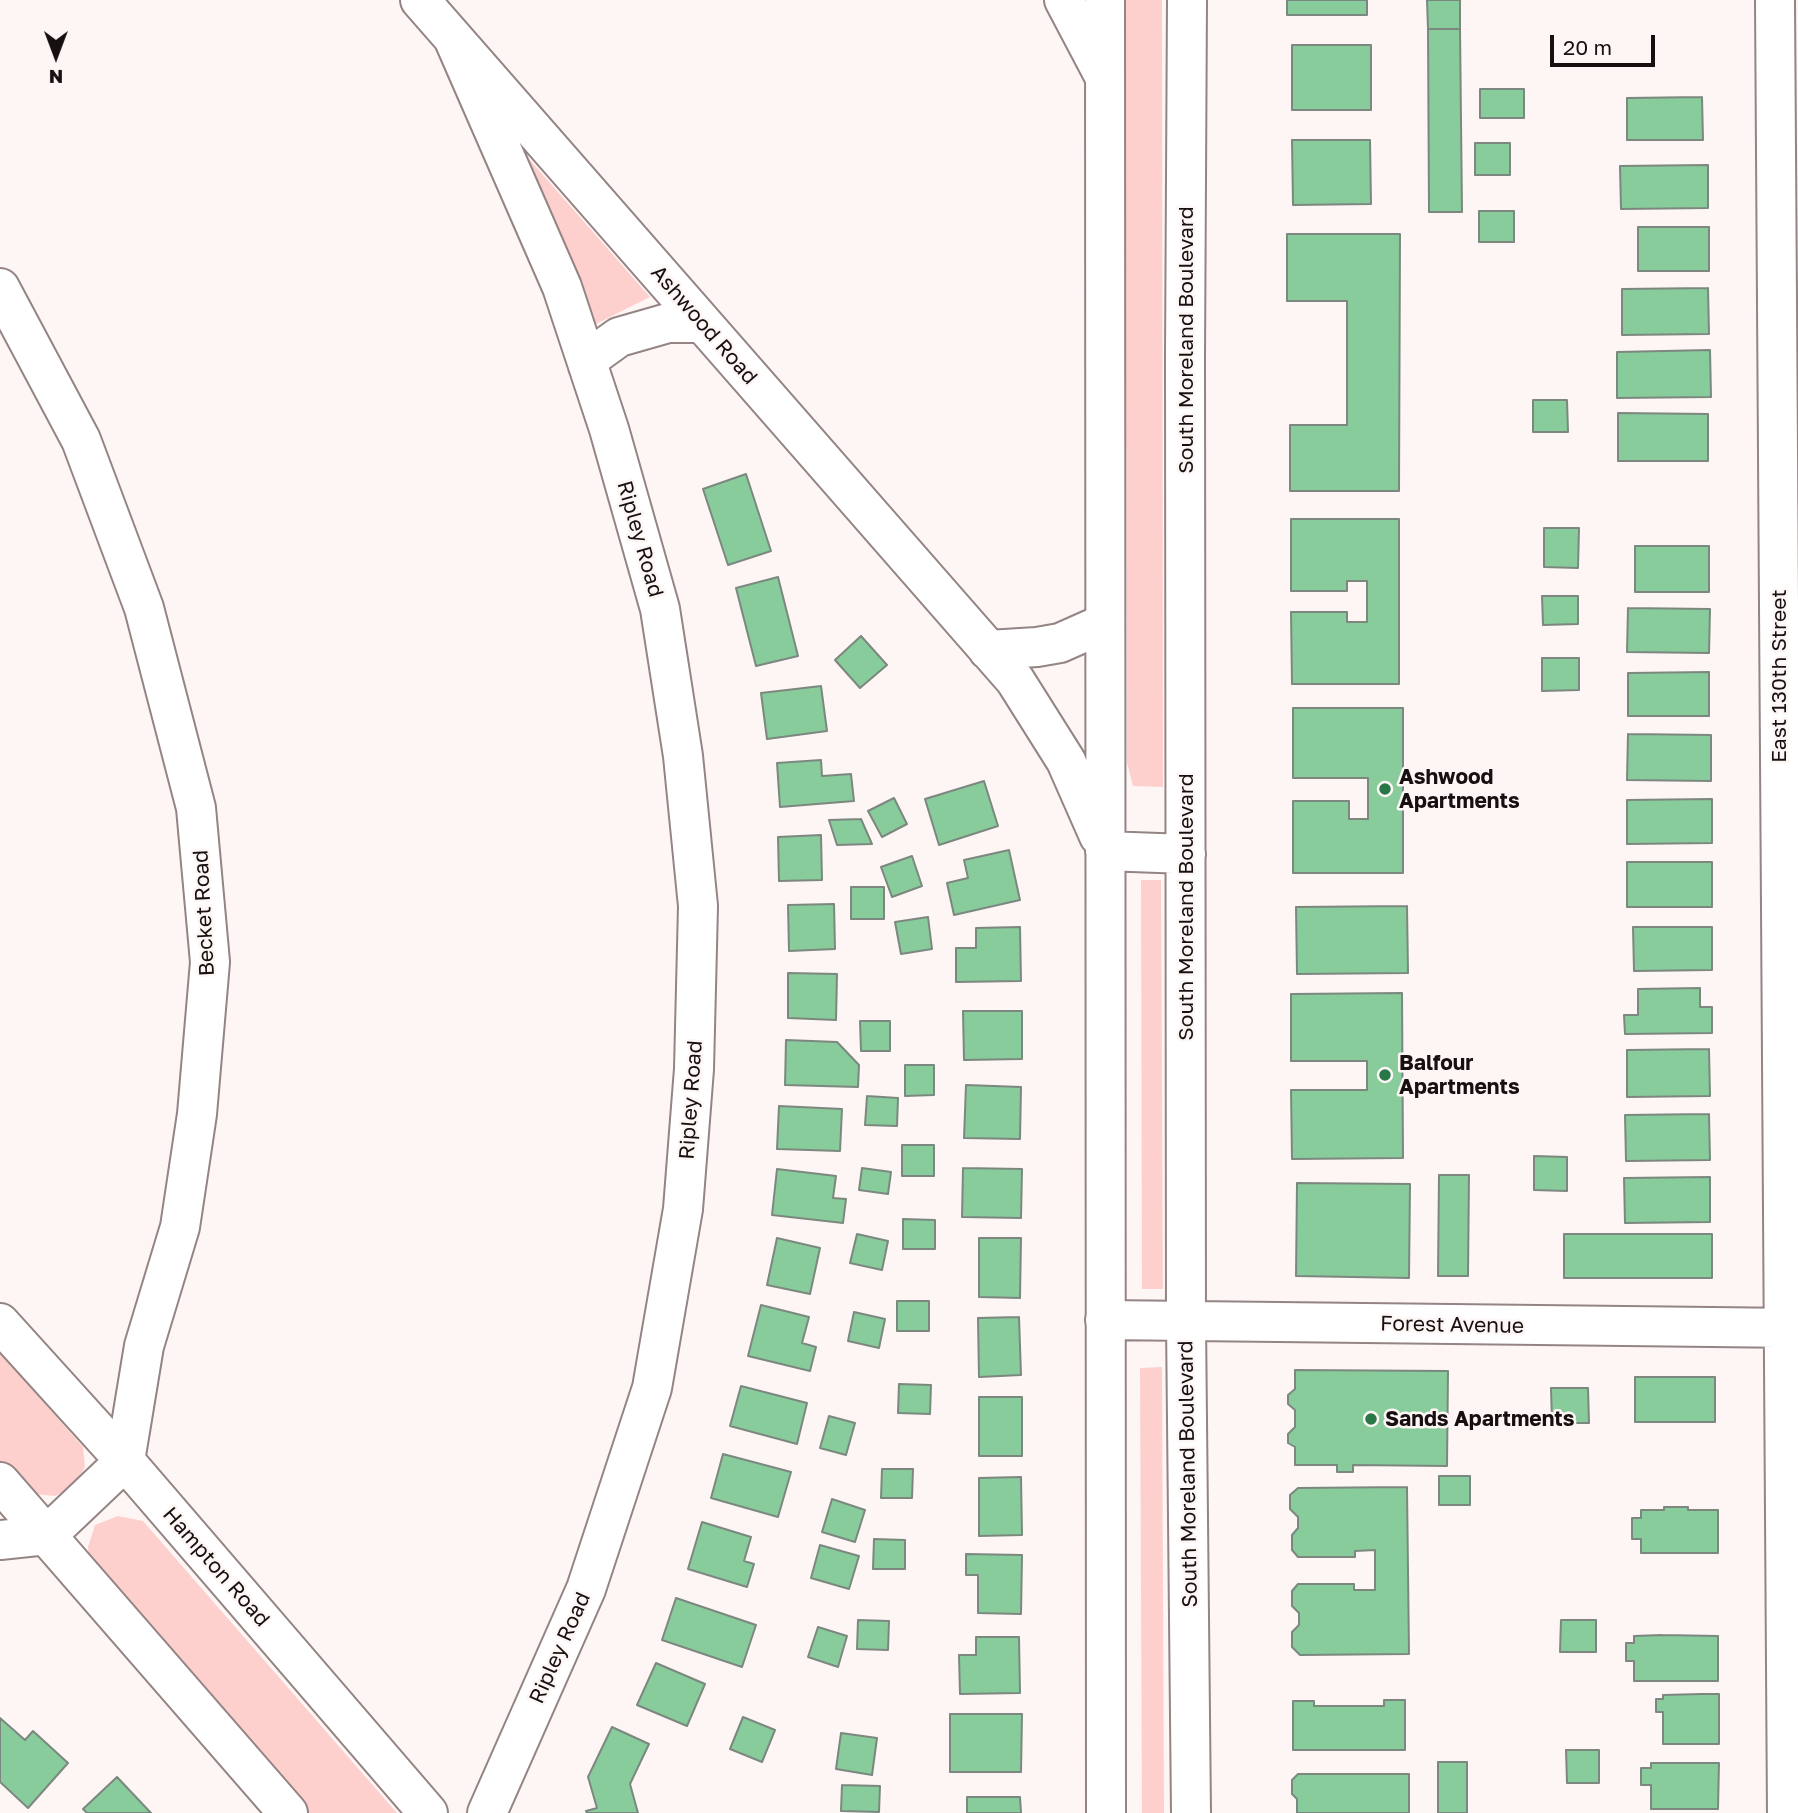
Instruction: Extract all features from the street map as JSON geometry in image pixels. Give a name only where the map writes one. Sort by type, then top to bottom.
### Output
[{"type":"street","name":"Ashwood Road","points":[[420,0],[1015,680],[1066,761],[1105,851]]},
{"type":"street","points":[[1064,0],[1105,78]]},
{"type":"street","points":[[1105,0],[1105,1813]]},
{"type":"street","name":"South Moreland Boulevard","points":[[1187,0],[1186,1322],[1191,1813]]},
{"type":"street","name":"East 130th Street","points":[[1775,0],[1791,1328],[1787,1813]]},
{"type":"street","name":"Ripley Road","points":[[454,40],[562,287],[610,429],[660,609],[684,756],[698,906],[693,1082],[684,1209],[652,1388],[586,1589],[487,1813]]},
{"type":"street","name":"Becket Road","points":[[0,288],[81,440],[144,608],[196,808],[210,962],[197,1114],[180,1227],[144,1346],[125,1461]]},
{"type":"street","points":[[588,366],[594,355],[619,337],[668,323],[702,323]]},
{"type":"street","points":[[988,650],[1060,643],[1105,623]]},
{"type":"street","points":[[1105,851],[1186,854]]},
{"type":"street","name":"Forest Avenue","points":[[1105,1321],[1791,1328]]},
{"type":"street","name":"Hampton Road","points":[[0,1323],[125,1461],[428,1813]]},
{"type":"street","points":[[0,1540],[47,1535],[125,1461]]},
{"type":"street","points":[[0,1482],[288,1813]]},
{"type":"shaded area","points":[[1125,0],[1162,0],[1163,787],[1133,786],[1127,763]]},
{"type":"shaded area","points":[[529,159],[650,297],[588,328],[517,166]]},
{"type":"shaded area","points":[[1141,880],[1161,880],[1163,1289],[1142,1289]]},
{"type":"shaded area","points":[[0,1352],[83,1447],[85,1467],[73,1487],[55,1496],[34,1494],[0,1464]]},
{"type":"shaded area","points":[[1162,1367],[1164,1813],[1142,1813],[1140,1368]]},
{"type":"shaded area","points":[[118,1516],[143,1521],[397,1813],[302,1813],[90,1570],[88,1547],[95,1525]]},
{"type":"building","points":[[1287,0],[1367,0],[1367,15],[1287,15]]},
{"type":"building","points":[[1427,0],[1460,0],[1460,29],[1428,29]]},
{"type":"building","points":[[1428,29],[1460,29],[1462,212],[1429,212]]},
{"type":"building","points":[[1292,45],[1371,45],[1371,110],[1292,110]]},
{"type":"building","points":[[1480,89],[1524,89],[1524,118],[1480,118]]},
{"type":"building","points":[[1702,97],[1703,140],[1627,140],[1627,98]]},
{"type":"building","points":[[1292,140],[1370,140],[1371,204],[1293,205]]},
{"type":"building","points":[[1475,143],[1510,143],[1510,175],[1475,175]]},
{"type":"building","points":[[1708,165],[1708,208],[1621,209],[1620,166]]},
{"type":"building","points":[[1479,211],[1514,211],[1514,242],[1479,242]]},
{"type":"building","points":[[1638,227],[1709,227],[1709,271],[1638,271]]},
{"type":"building","points":[[1287,234],[1400,234],[1399,491],[1290,491],[1290,425],[1347,425],[1347,301],[1287,301]]},
{"type":"building","points":[[1708,288],[1709,334],[1622,335],[1622,289]]},
{"type":"building","points":[[1710,350],[1711,397],[1617,398],[1617,352]]},
{"type":"building","points":[[1533,400],[1567,400],[1568,432],[1533,432]]},
{"type":"building","points":[[1618,413],[1708,414],[1708,461],[1618,461]]},
{"type":"building","points":[[746,474],[771,551],[728,565],[703,489]]},
{"type":"building","points":[[1291,519],[1399,519],[1399,684],[1292,684],[1291,612],[1347,612],[1347,622],[1367,622],[1367,581],[1347,581],[1347,591],[1291,591]]},
{"type":"building","points":[[1544,528],[1579,528],[1578,568],[1544,567]]},
{"type":"building","points":[[1635,546],[1709,546],[1709,592],[1635,592]]},
{"type":"building","points":[[778,577],[798,656],[756,666],[736,588]]},
{"type":"building","points":[[1542,596],[1578,596],[1578,624],[1543,625]]},
{"type":"building","points":[[1628,608],[1710,609],[1709,653],[1627,652]]},
{"type":"building","points":[[861,636],[887,665],[860,688],[835,660]]},
{"type":"building","points":[[1542,658],[1579,658],[1579,690],[1542,691]]},
{"type":"building","points":[[1709,672],[1709,716],[1628,716],[1628,673]]},
{"type":"building","points":[[821,686],[827,731],[767,739],[761,693]]},
{"type":"building","name":"Ashwood Apartments","points":[[1293,708],[1403,708],[1403,873],[1293,873],[1293,801],[1349,801],[1349,819],[1368,819],[1368,778],[1293,778]]},
{"type":"building","points":[[1628,734],[1711,735],[1711,781],[1627,780]]},
{"type":"building","points":[[821,760],[822,776],[851,774],[854,801],[780,807],[777,763]]},
{"type":"building","points":[[984,781],[998,826],[939,845],[925,799]]},
{"type":"building","points":[[894,798],[907,824],[882,837],[868,811]]},
{"type":"building","points":[[1712,799],[1712,843],[1627,844],[1627,800]]},
{"type":"building","points":[[861,819],[872,844],[837,845],[829,820]]},
{"type":"building","points":[[821,835],[822,880],[779,881],[778,837]]},
{"type":"building","points":[[1009,850],[1020,900],[954,915],[947,883],[968,878],[964,860]]},
{"type":"building","points":[[912,856],[922,886],[892,897],[881,867]]},
{"type":"building","points":[[1627,862],[1712,862],[1712,907],[1627,907]]},
{"type":"building","points":[[851,887],[884,887],[884,919],[851,919]]},
{"type":"building","points":[[834,904],[835,949],[789,951],[788,905]]},
{"type":"building","points":[[1407,906],[1408,973],[1297,974],[1296,907]]},
{"type":"building","points":[[928,917],[932,949],[901,954],[895,922]]},
{"type":"building","points":[[1020,927],[1021,981],[956,982],[956,948],[976,948],[976,928]]},
{"type":"building","points":[[1633,927],[1712,927],[1712,970],[1634,971]]},
{"type":"building","points":[[788,973],[837,974],[836,1020],[788,1018]]},
{"type":"building","points":[[1700,988],[1700,1007],[1712,1007],[1712,1033],[1625,1034],[1624,1015],[1638,1015],[1638,989]]},
{"type":"building","name":"Balfour Apartments","points":[[1402,993],[1403,1158],[1292,1159],[1291,1090],[1367,1090],[1367,1061],[1291,1061],[1291,994]]},
{"type":"building","points":[[963,1011],[1022,1011],[1022,1059],[964,1060]]},
{"type":"building","points":[[860,1021],[890,1021],[890,1051],[861,1051]]},
{"type":"building","points":[[786,1040],[837,1042],[859,1065],[858,1087],[785,1085]]},
{"type":"building","points":[[1709,1049],[1710,1096],[1627,1097],[1627,1050]]},
{"type":"building","points":[[905,1065],[934,1065],[934,1095],[905,1096]]},
{"type":"building","points":[[966,1085],[1021,1087],[1020,1139],[964,1138]]},
{"type":"building","points":[[867,1096],[898,1098],[897,1126],[865,1125]]},
{"type":"building","points":[[779,1106],[842,1109],[840,1151],[777,1149]]},
{"type":"building","points":[[1709,1114],[1710,1160],[1626,1161],[1625,1115]]},
{"type":"building","points":[[902,1145],[934,1145],[934,1176],[902,1176]]},
{"type":"building","points":[[1534,1156],[1567,1157],[1567,1191],[1534,1190]]},
{"type":"building","points":[[862,1168],[891,1172],[888,1194],[859,1190]]},
{"type":"building","points":[[963,1168],[1022,1169],[1021,1218],[962,1217]]},
{"type":"building","points":[[777,1169],[836,1176],[833,1198],[846,1199],[843,1223],[772,1215]]},
{"type":"building","points":[[1439,1175],[1469,1175],[1468,1276],[1438,1276]]},
{"type":"building","points":[[1710,1177],[1710,1222],[1625,1223],[1624,1178]]},
{"type":"building","points":[[1297,1183],[1410,1184],[1409,1278],[1296,1276]]},
{"type":"building","points":[[903,1219],[935,1220],[935,1249],[903,1249]]},
{"type":"building","points":[[857,1234],[888,1241],[882,1270],[850,1263]]},
{"type":"building","points":[[1564,1234],[1712,1234],[1712,1278],[1564,1278]]},
{"type":"building","points":[[777,1238],[820,1248],[810,1294],[767,1285]]},
{"type":"building","points":[[979,1238],[1021,1238],[1020,1298],[979,1297]]},
{"type":"building","points":[[897,1301],[929,1301],[929,1331],[897,1331]]},
{"type":"building","points":[[761,1305],[809,1317],[802,1343],[816,1347],[810,1371],[748,1356]]},
{"type":"building","points":[[854,1312],[885,1319],[879,1348],[848,1341]]},
{"type":"building","points":[[1019,1317],[1021,1375],[979,1377],[978,1318]]},
{"type":"building","name":"Sands Apartments","points":[[1295,1370],[1448,1371],[1447,1466],[1353,1465],[1353,1472],[1337,1472],[1337,1465],[1295,1465],[1295,1447],[1288,1443],[1288,1434],[1295,1427],[1295,1410],[1288,1404],[1288,1395],[1295,1389]]},
{"type":"building","points":[[1635,1377],[1715,1377],[1715,1422],[1635,1422]]},
{"type":"building","points":[[899,1384],[931,1385],[930,1414],[898,1413]]},
{"type":"building","points":[[741,1386],[807,1403],[797,1444],[730,1426]]},
{"type":"building","points":[[1551,1388],[1588,1388],[1589,1423],[1552,1423]]},
{"type":"building","points":[[979,1397],[1022,1397],[1022,1456],[979,1456]]},
{"type":"building","points":[[829,1416],[855,1423],[846,1455],[820,1448]]},
{"type":"building","points":[[723,1454],[791,1472],[778,1517],[711,1498]]},
{"type":"building","points":[[882,1469],[913,1469],[912,1498],[881,1498]]},
{"type":"building","points":[[1439,1476],[1470,1476],[1470,1505],[1439,1505]]},
{"type":"building","points":[[1021,1477],[1022,1535],[979,1536],[979,1478]]},
{"type":"building","points":[[1407,1487],[1409,1654],[1300,1655],[1292,1647],[1292,1632],[1299,1625],[1299,1613],[1292,1606],[1292,1591],[1298,1584],[1354,1584],[1354,1590],[1375,1590],[1375,1550],[1355,1551],[1355,1557],[1298,1557],[1292,1550],[1292,1535],[1298,1528],[1298,1517],[1290,1509],[1290,1495],[1298,1488]]},
{"type":"building","points":[[832,1499],[865,1510],[855,1542],[822,1532]]},
{"type":"building","points":[[1664,1507],[1718,1510],[1718,1553],[1641,1553],[1641,1539],[1632,1539],[1632,1518],[1641,1518],[1641,1510],[1664,1510]]},
{"type":"building","points":[[702,1522],[751,1537],[744,1561],[754,1564],[747,1587],[688,1569]]},
{"type":"building","points":[[874,1539],[905,1540],[905,1569],[873,1569]]},
{"type":"building","points":[[820,1545],[859,1556],[849,1589],[811,1578]]},
{"type":"building","points":[[966,1554],[1022,1555],[1021,1614],[978,1613],[978,1575],[966,1575]]},
{"type":"building","points":[[676,1598],[756,1625],[742,1667],[662,1640]]},
{"type":"building","points":[[858,1620],[889,1621],[888,1650],[857,1649]]},
{"type":"building","points":[[1561,1620],[1596,1620],[1596,1652],[1560,1652]]},
{"type":"building","points":[[818,1627],[847,1636],[838,1667],[808,1657]]},
{"type":"building","points":[[1634,1636],[1718,1636],[1718,1681],[1634,1681],[1634,1661],[1626,1661],[1626,1643],[1634,1643]]},
{"type":"building","points":[[976,1637],[1019,1637],[1020,1693],[960,1694],[959,1655],[976,1655]]},
{"type":"building","points":[[656,1663],[705,1684],[687,1726],[637,1705]]},
{"type":"building","points":[[1719,1694],[1719,1744],[1663,1744],[1663,1712],[1656,1712],[1656,1699],[1663,1699],[1663,1695]]},
{"type":"building","points":[[1384,1700],[1405,1700],[1405,1750],[1293,1750],[1293,1701],[1314,1701],[1314,1706],[1384,1706]]},
{"type":"building","points":[[950,1714],[1022,1714],[1021,1772],[950,1772]]},
{"type":"building","points":[[743,1717],[775,1730],[762,1762],[730,1749]]},
{"type":"building","points":[[0,1718],[25,1740],[33,1731],[68,1763],[28,1808],[0,1782]]},
{"type":"building","points":[[612,1727],[649,1744],[630,1784],[638,1813],[586,1811],[597,1808],[588,1777]]},
{"type":"building","points":[[841,1733],[877,1738],[872,1775],[836,1769]]},
{"type":"building","points":[[1566,1750],[1599,1750],[1599,1783],[1567,1783]]},
{"type":"building","points":[[1438,1762],[1467,1762],[1467,1813],[1438,1813]]},
{"type":"building","points":[[1651,1763],[1719,1763],[1718,1809],[1651,1809],[1651,1785],[1641,1785],[1641,1768],[1651,1768]]},
{"type":"building","points":[[1298,1774],[1409,1774],[1409,1813],[1297,1813],[1292,1780]]},
{"type":"building","points":[[117,1777],[151,1813],[87,1813],[83,1809]]},
{"type":"building","points":[[842,1785],[880,1786],[879,1812],[841,1811]]},
{"type":"building","points":[[967,1797],[1020,1797],[1021,1813],[967,1813]]},
{"type":"place","name":"Ashwood Apartments","points":[[1385,789]]},
{"type":"place","name":"Balfour Apartments","points":[[1385,1075]]},
{"type":"place","name":"Sands Apartments","points":[[1371,1419]]}]
